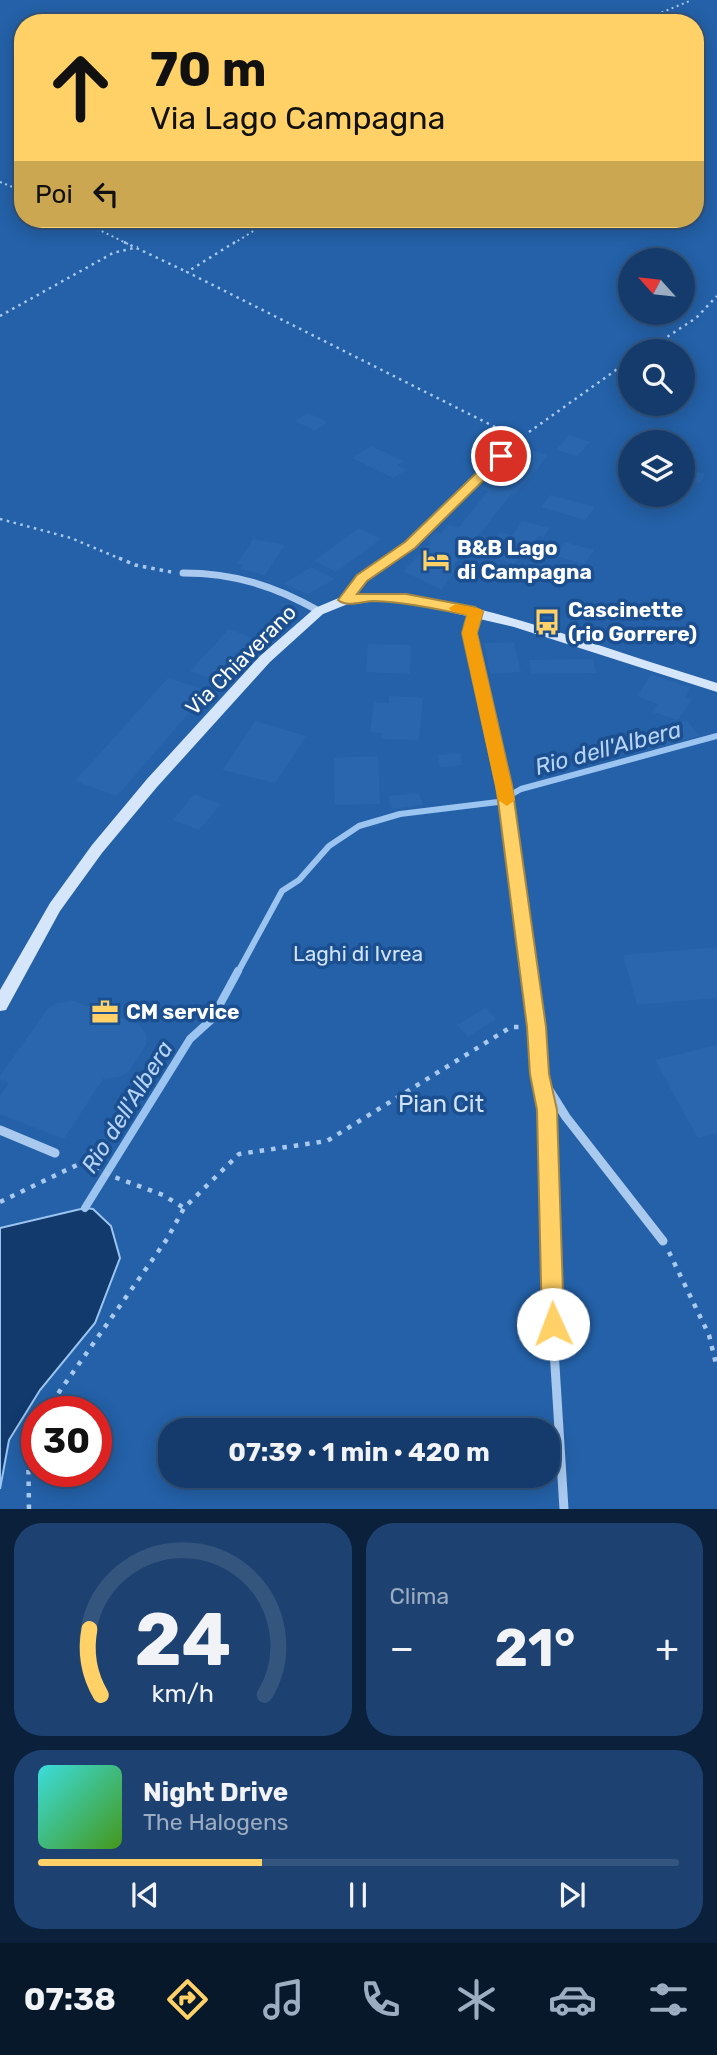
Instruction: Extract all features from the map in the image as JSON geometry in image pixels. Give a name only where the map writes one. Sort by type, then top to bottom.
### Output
[{"type":"street","points":[[345,600],[362,578],[410,545],[519,439]]},
{"type":"street","points":[[183,573],[216,572],[243,577],[289,594],[319,611]]},
{"type":"street","name":"Via Chiaverano","points":[[0,1005],[55,907],[97,849],[152,783],[265,659],[319,611],[345,600],[370,597],[406,598],[475,612],[717,688]]},
{"type":"street","points":[[475,612],[470,633],[504,785],[536,1027],[539,1074],[547,1110],[554,1350],[564,1509]]},
{"type":"street","points":[[539,1074],[566,1116],[663,1241]]},
{"type":"street","points":[[0,1130],[55,1153]]},
{"type":"path","points":[[658,14],[692,0]]},
{"type":"path","points":[[97,228],[519,439],[618,369]]},
{"type":"path","points":[[187,272],[258,228]]},
{"type":"path","points":[[0,316],[113,253],[138,247]]},
{"type":"path","points":[[663,339],[696,318],[717,296]]},
{"type":"path","points":[[0,519],[71,538],[135,565],[183,573]]},
{"type":"path","points":[[56,1396],[167,1239],[184,1208],[239,1154],[327,1141],[511,1027],[536,1027]]},
{"type":"path","points":[[0,1202],[24,1189],[60,1177],[79,1164],[163,1195],[184,1208]]},
{"type":"path","points":[[663,1241],[709,1335],[717,1368]]},
{"type":"path","points":[[29,1487],[29,1509]]},
{"type":"green space","name":"Laghi di Ivrea","points":[[0,0],[717,0],[717,1509],[0,1509]]},
{"type":"shaded area","points":[[85,1208],[93,1209],[111,1226],[120,1258],[95,1323],[36,1396],[21,1396],[21,1421],[9,1440],[0,1489],[0,1228]]},
{"type":"building","points":[[308,413],[328,422],[315,431],[295,421]]},
{"type":"building","points":[[569,435],[590,442],[577,456],[556,450]]},
{"type":"building","points":[[371,446],[403,461],[397,465],[406,470],[393,478],[352,458]]},
{"type":"building","points":[[530,450],[547,455],[536,471],[514,495],[511,494],[479,535],[462,551],[465,552],[451,568],[456,570],[441,590],[403,571],[432,542],[428,540],[436,532],[440,534],[448,525],[459,527],[488,491],[481,489],[486,481],[491,483],[498,475],[501,476],[522,454]]},
{"type":"building","points":[[695,472],[705,474],[700,483],[695,482]]},
{"type":"building","points":[[550,495],[595,507],[585,520],[541,507]]},
{"type":"building","points":[[522,521],[550,528],[544,537],[538,536],[531,546],[497,537],[500,532],[513,535]]},
{"type":"building","points":[[359,528],[381,539],[336,572],[314,561]]},
{"type":"building","points":[[253,539],[285,545],[265,575],[240,569],[244,565],[237,564]]},
{"type":"building","points":[[565,542],[594,550],[585,564],[555,556]]},
{"type":"building","points":[[505,545],[524,551],[514,564],[495,558]]},
{"type":"building","points":[[311,567],[335,579],[308,594],[284,584]]},
{"type":"building","points":[[229,629],[256,639],[217,681],[190,671]]},
{"type":"building","points":[[514,642],[521,672],[490,674],[484,643]]},
{"type":"building","points":[[368,644],[411,645],[410,674],[366,672]]},
{"type":"building","points":[[593,659],[596,673],[531,674],[529,660]]},
{"type":"building","points":[[651,675],[690,687],[685,697],[692,699],[678,720],[652,712],[658,704],[637,696]]},
{"type":"building","points":[[168,678],[208,691],[117,796],[75,781]]},
{"type":"building","points":[[389,696],[423,698],[419,740],[381,739],[381,733],[370,732],[374,702],[389,703]]},
{"type":"building","points":[[255,721],[306,736],[275,783],[223,770]]},
{"type":"building","points":[[687,721],[699,736],[637,753],[629,736]]},
{"type":"building","points":[[460,753],[462,765],[440,767],[438,755]]},
{"type":"building","points":[[378,756],[380,804],[335,805],[334,758]]},
{"type":"building","points":[[419,793],[423,805],[392,809],[388,796]]},
{"type":"building","points":[[194,794],[221,804],[199,830],[173,820]]},
{"type":"building","points":[[717,947],[717,998],[637,1005],[623,955]]},
{"type":"building","points":[[73,1001],[139,1024],[146,1034],[147,1043],[129,1072],[119,1077],[103,1079],[64,1139],[0,1114],[0,1096],[9,1083],[0,1079],[0,1076],[48,1008],[58,1003]]},
{"type":"building","points":[[485,1008],[496,1019],[468,1037],[457,1025]]},
{"type":"building","points":[[717,1045],[717,1133],[698,1138],[655,1060]]},
{"type":"waterway","name":"Rio dell'Albera","points":[[238,972],[282,891],[299,880],[329,846],[359,826],[400,814],[498,802],[521,789],[717,736]]},
{"type":"waterway","name":"Rio dell'Albera","points":[[85,1208],[190,1039],[212,1019],[238,971]]},
{"type":"slow traffic","points":[[456,608],[475,612],[470,633],[507,800]]},
{"type":"place","name":"B&B Lago di Campagna","points":[[436,560]]},
{"type":"place","name":"Cascinette (rio Gorrere)","points":[[547,622]]},
{"type":"place","name":"CM service","points":[[105,1012]]},
{"type":"route","points":[[501,456],[410,545],[362,578],[345,600],[370,597],[406,598],[475,612],[470,633],[504,785],[536,1027],[539,1074],[547,1110],[553,1324]]},
{"type":"park label","name":"Pian Cit","points":[[441,1104]]}]
